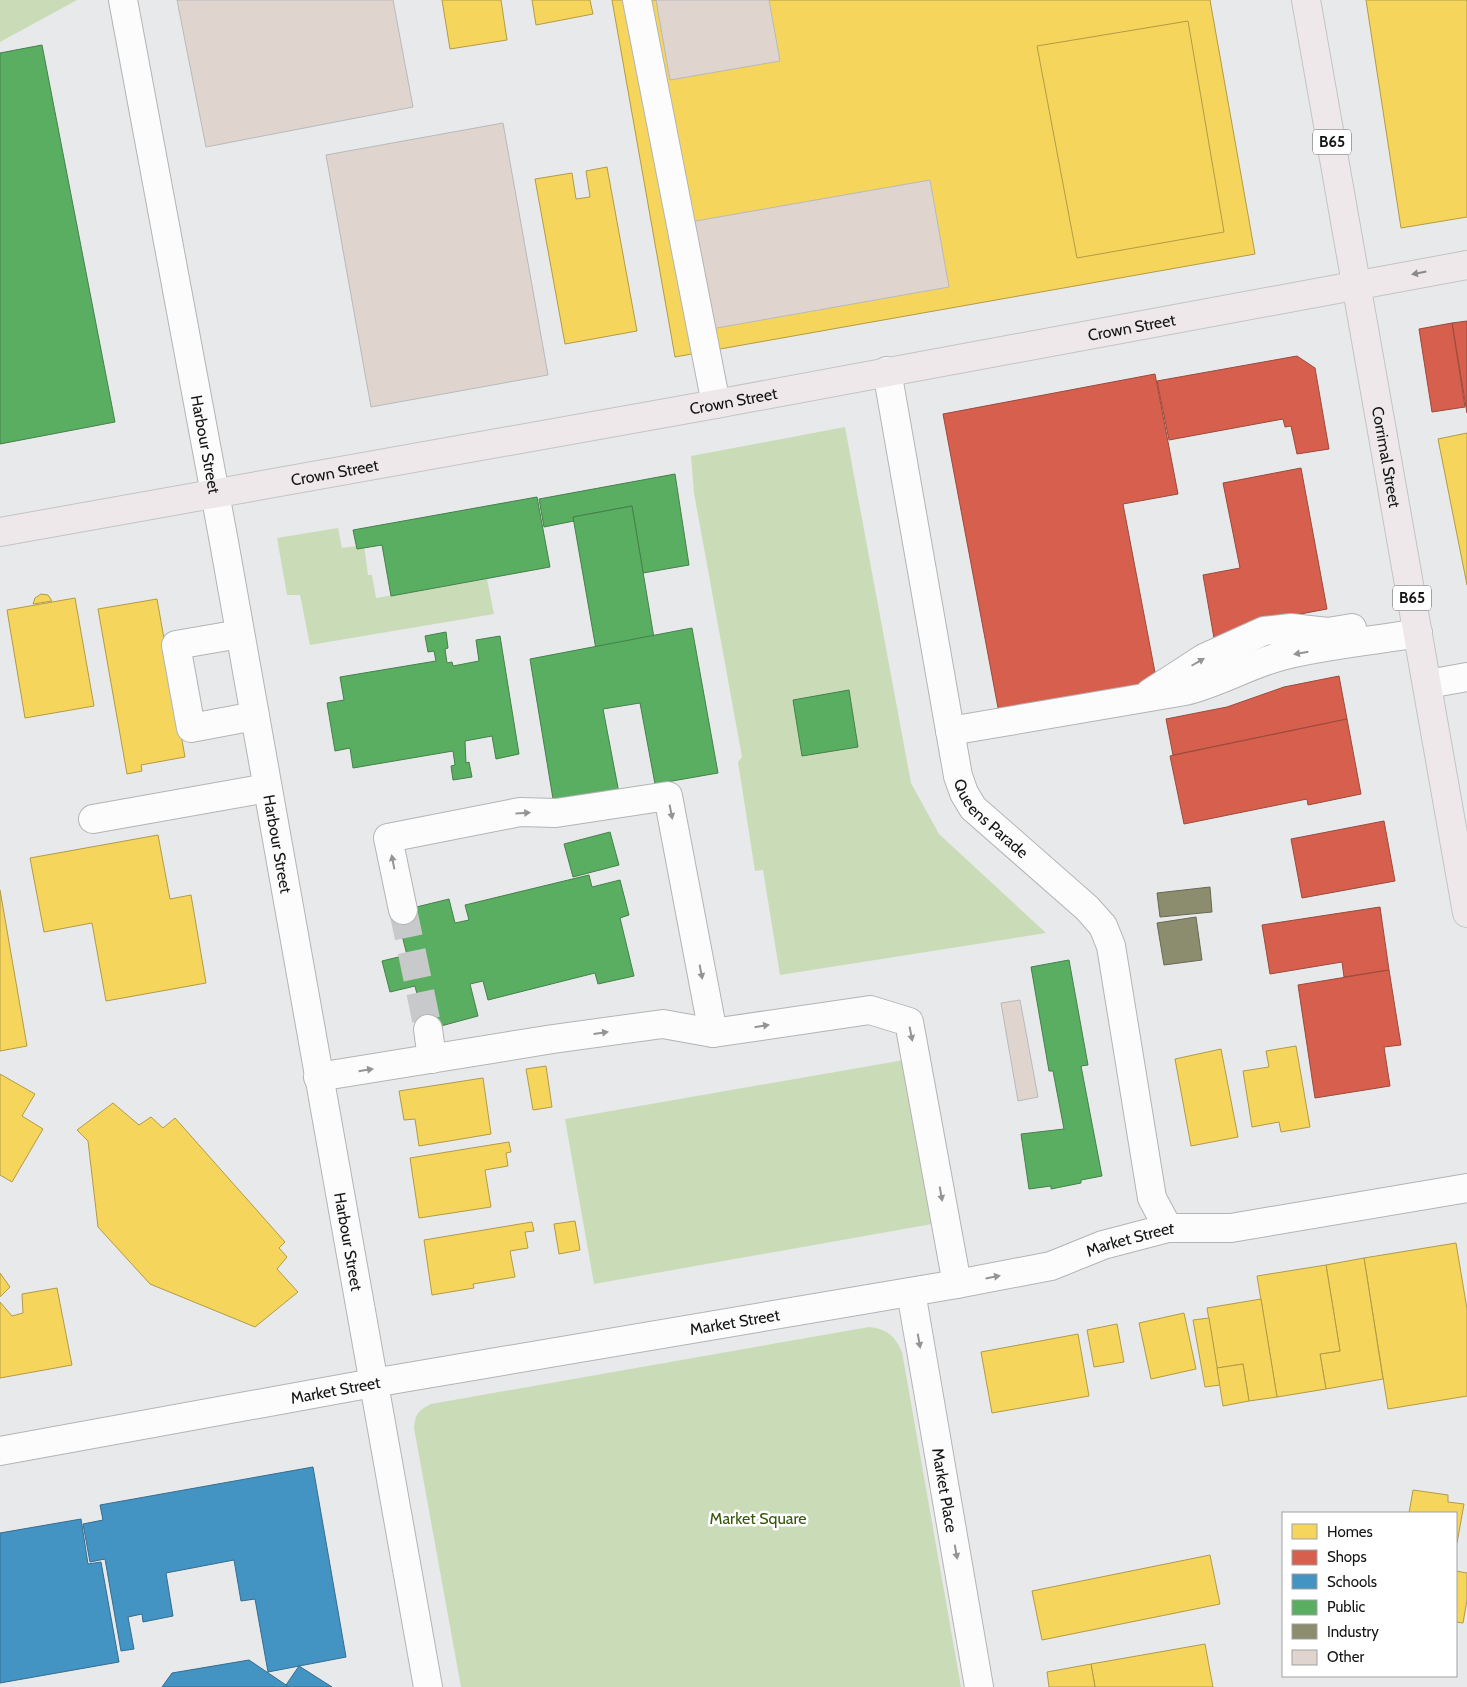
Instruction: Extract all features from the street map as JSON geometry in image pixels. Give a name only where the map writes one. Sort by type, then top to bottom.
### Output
[{"type":"main road","name":"Corrimal Street","points":[[1306,0],[1358,284],[1467,913]]},
{"type":"main road","name":"Crown Street","points":[[0,532],[716,404],[1467,264]]},
{"type":"street","name":"Harbour Street","points":[[123,0],[215,493],[428,1687]]},
{"type":"street","points":[[637,0],[716,404]]},
{"type":"street","name":"Queens Parade","points":[[887,371],[958,776],[964,793],[973,808],[1087,908],[1103,926],[1111,946],[1152,1198],[1168,1228]]},
{"type":"street","points":[[950,731],[1125,702],[1210,685],[1246,668],[1281,656],[1417,625]]},
{"type":"street","points":[[240,634],[176,644],[191,728],[255,716]]},
{"type":"street","points":[[1428,684],[1467,677]]},
{"type":"street","points":[[93,819],[267,788]]},
{"type":"street","points":[[403,910],[388,838],[520,812],[556,813],[668,796],[713,1033]]},
{"type":"street","points":[[318,1078],[662,1024],[713,1033],[870,1010],[909,1022],[957,1284]]},
{"type":"street","points":[[428,1029],[432,1059]]},
{"type":"street","name":"Market Street","points":[[0,1452],[373,1383],[911,1292],[1051,1266],[1103,1245],[1168,1228],[1231,1228],[1467,1188]]},
{"type":"street","name":"Market Place","points":[[911,1292],[979,1687]]},
{"type":"green space","points":[[0,0],[77,0],[0,42]]},
{"type":"green space","points":[[845,427],[911,783],[939,834],[1046,933],[780,975],[763,870],[755,871],[738,762],[742,757],[694,493],[691,456]]},
{"type":"green space","points":[[338,528],[342,548],[364,545],[368,575],[372,575],[376,598],[487,579],[494,614],[310,645],[300,595],[287,595],[277,538]]},
{"type":"green space","points":[[904,1060],[932,1224],[594,1284],[565,1119]]},
{"type":"green space","name":"Market Square","points":[[869,1327],[890,1334],[902,1352],[961,1687],[461,1687],[414,1428],[415,1419],[423,1408],[431,1404]]},
{"type":"building: Homes","points":[[442,0],[501,0],[507,40],[450,49]]},
{"type":"building: Homes","points":[[532,0],[590,0],[593,14],[536,25]]},
{"type":"building: Homes","points":[[612,0],[1210,0],[1255,254],[675,357]]},
{"type":"building: Homes","points":[[1366,0],[1467,0],[1467,217],[1401,228]]},
{"type":"building: Homes","points":[[1188,21],[1224,232],[1077,258],[1037,46]]},
{"type":"building: Homes","points":[[607,167],[637,331],[565,344],[535,179],[572,173],[576,199],[590,197],[586,171]]},
{"type":"building: Homes","points":[[1467,433],[1467,585],[1438,439]]},
{"type":"building: Homes","points":[[41,594],[48,595],[52,601],[33,604],[35,598]]},
{"type":"building: Homes","points":[[75,598],[94,706],[25,718],[7,610]]},
{"type":"building: Homes","points":[[157,599],[185,757],[141,765],[142,771],[127,774],[98,609]]},
{"type":"building: Homes","points":[[158,835],[170,899],[191,895],[206,983],[106,1001],[92,923],[44,932],[30,858]]},
{"type":"building: Homes","points":[[0,890],[27,1046],[0,1051]]},
{"type":"building: Homes","points":[[1296,1046],[1310,1127],[1281,1132],[1279,1122],[1252,1127],[1243,1071],[1269,1067],[1266,1051]]},
{"type":"building: Homes","points":[[1221,1049],[1238,1137],[1191,1146],[1175,1059]]},
{"type":"building: Homes","points":[[546,1066],[552,1107],[533,1110],[526,1069]]},
{"type":"building: Homes","points":[[0,1074],[35,1094],[22,1116],[43,1129],[12,1182],[0,1175]]},
{"type":"building: Homes","points":[[483,1078],[491,1134],[419,1146],[415,1119],[404,1120],[399,1091]]},
{"type":"building: Homes","points":[[113,1103],[139,1125],[151,1117],[163,1128],[175,1118],[285,1242],[279,1248],[287,1257],[277,1269],[298,1292],[255,1327],[150,1284],[98,1227],[88,1141],[77,1130]]},
{"type":"building: Homes","points":[[509,1142],[511,1152],[506,1153],[508,1166],[485,1170],[491,1207],[419,1218],[410,1158]]},
{"type":"building: Homes","points":[[575,1221],[580,1250],[559,1254],[554,1224]]},
{"type":"building: Homes","points":[[532,1222],[534,1231],[525,1232],[528,1248],[510,1251],[515,1277],[473,1284],[474,1288],[432,1295],[424,1240]]},
{"type":"building: Homes","points":[[1456,1243],[1467,1309],[1467,1396],[1388,1409],[1364,1258]]},
{"type":"building: Homes","points":[[1364,1258],[1383,1379],[1326,1389],[1320,1354],[1340,1351],[1326,1265]]},
{"type":"building: Homes","points":[[1326,1265],[1340,1351],[1320,1354],[1326,1389],[1277,1397],[1257,1276]]},
{"type":"building: Homes","points":[[0,1273],[10,1287],[0,1297]]},
{"type":"building: Homes","points":[[57,1288],[72,1365],[0,1378],[0,1302],[12,1316],[23,1313],[22,1294]]},
{"type":"building: Homes","points":[[1261,1299],[1277,1397],[1249,1401],[1243,1364],[1217,1368],[1207,1308]]},
{"type":"building: Homes","points":[[1184,1313],[1196,1369],[1151,1379],[1139,1323]]},
{"type":"building: Homes","points":[[1209,1318],[1220,1385],[1205,1387],[1193,1320]]},
{"type":"building: Homes","points":[[1117,1324],[1124,1362],[1094,1367],[1087,1330]]},
{"type":"building: Homes","points":[[1078,1334],[1089,1396],[992,1413],[981,1352]]},
{"type":"building: Homes","points":[[1243,1364],[1249,1401],[1223,1406],[1217,1368]]},
{"type":"building: Homes","points":[[1413,1490],[1448,1495],[1448,1502],[1464,1504],[1457,1543],[1457,1512],[1409,1512]]},
{"type":"building: Homes","points":[[1210,1555],[1220,1604],[1042,1640],[1032,1591]]},
{"type":"building: Homes","points":[[1457,1571],[1467,1573],[1467,1600],[1463,1623],[1457,1622]]},
{"type":"building: Homes","points":[[1205,1644],[1213,1687],[1095,1687],[1091,1664]]},
{"type":"building: Homes","points":[[1091,1664],[1095,1687],[1049,1687],[1047,1672]]},
{"type":"building: Shops","points":[[1467,321],[1467,413],[1452,323]]},
{"type":"building: Shops","points":[[1452,323],[1465,407],[1432,412],[1419,329]]},
{"type":"building: Shops","points":[[1297,356],[1315,368],[1329,449],[1297,454],[1291,426],[1285,427],[1283,419],[1169,440],[1157,381]]},
{"type":"building: Shops","points":[[1155,374],[1178,494],[1123,504],[1157,683],[999,713],[943,414]]},
{"type":"building: Shops","points":[[1301,468],[1327,609],[1263,621],[1214,638],[1203,575],[1240,568],[1223,483]]},
{"type":"building: Shops","points":[[1339,676],[1347,719],[1173,755],[1166,719],[1227,707],[1284,687]]},
{"type":"building: Shops","points":[[1347,719],[1361,794],[1308,805],[1307,799],[1184,824],[1170,756]]},
{"type":"building: Shops","points":[[1384,821],[1395,881],[1302,898],[1291,839]]},
{"type":"building: Shops","points":[[1380,907],[1389,970],[1344,977],[1342,962],[1270,974],[1262,925]]},
{"type":"building: Shops","points":[[1389,970],[1401,1045],[1384,1047],[1390,1086],[1315,1098],[1298,985]]},
{"type":"building: Schools","points":[[313,1467],[346,1657],[268,1672],[255,1599],[241,1601],[234,1560],[166,1573],[173,1616],[143,1622],[142,1614],[128,1617],[134,1649],[121,1651],[105,1559],[90,1562],[83,1524],[103,1520],[100,1505]]},
{"type":"building: Schools","points":[[81,1519],[88,1564],[101,1562],[119,1662],[0,1683],[0,1533]]},
{"type":"building: Schools","points":[[249,1660],[289,1687],[162,1687],[172,1673]]},
{"type":"building: Schools","points":[[299,1666],[332,1687],[289,1687],[286,1685]]},
{"type":"building: Public","points":[[42,45],[115,422],[0,444],[0,53]]},
{"type":"building: Public","points":[[675,474],[689,565],[643,573],[632,506],[573,517],[574,521],[544,527],[539,499]]},
{"type":"building: Public","points":[[537,497],[550,567],[391,596],[382,545],[357,549],[353,530]]},
{"type":"building: Public","points":[[632,506],[655,644],[597,655],[573,517]]},
{"type":"building: Public","points":[[692,628],[718,773],[655,784],[640,703],[603,709],[619,793],[554,805],[530,659]]},
{"type":"building: Public","points":[[446,632],[448,648],[445,649],[447,663],[452,662],[453,666],[479,661],[476,640],[500,636],[519,754],[496,759],[492,736],[465,741],[466,763],[469,762],[472,777],[453,780],[451,766],[455,765],[453,751],[353,768],[350,748],[335,751],[327,703],[344,700],[340,677],[436,661],[434,651],[428,652],[425,636]]},
{"type":"building: Public","points":[[849,690],[858,747],[802,756],[793,700]]},
{"type":"building: Public","points":[[610,832],[619,865],[573,877],[564,844]]},
{"type":"building: Public","points":[[589,875],[592,887],[620,880],[629,915],[620,918],[634,976],[598,984],[595,973],[488,1000],[483,981],[470,984],[478,1016],[426,1030],[415,986],[390,992],[382,961],[407,955],[396,912],[449,899],[455,923],[469,920],[465,905]]},
{"type":"building: Public","points":[[1069,960],[1088,1065],[1081,1066],[1102,1176],[1081,1180],[1081,1183],[1051,1189],[1051,1186],[1029,1189],[1021,1134],[1064,1129],[1053,1071],[1049,1071],[1031,967]]},
{"type":"building: Industry","points":[[1210,887],[1212,912],[1160,917],[1157,893]]},
{"type":"building: Industry","points":[[1196,917],[1202,960],[1164,965],[1157,923]]},
{"type":"building: Other","points":[[177,0],[393,0],[413,107],[206,147]]},
{"type":"building: Other","points":[[656,0],[769,0],[780,61],[670,80]]},
{"type":"building: Other","points":[[503,123],[548,375],[371,407],[326,155]]},
{"type":"building: Other","points":[[930,180],[949,287],[711,329],[690,222]]},
{"type":"building: Other","points":[[1020,1000],[1038,1097],[1018,1101],[1001,1003]]},
{"type":"tunnel","points":[[403,910],[428,1029]]}]
